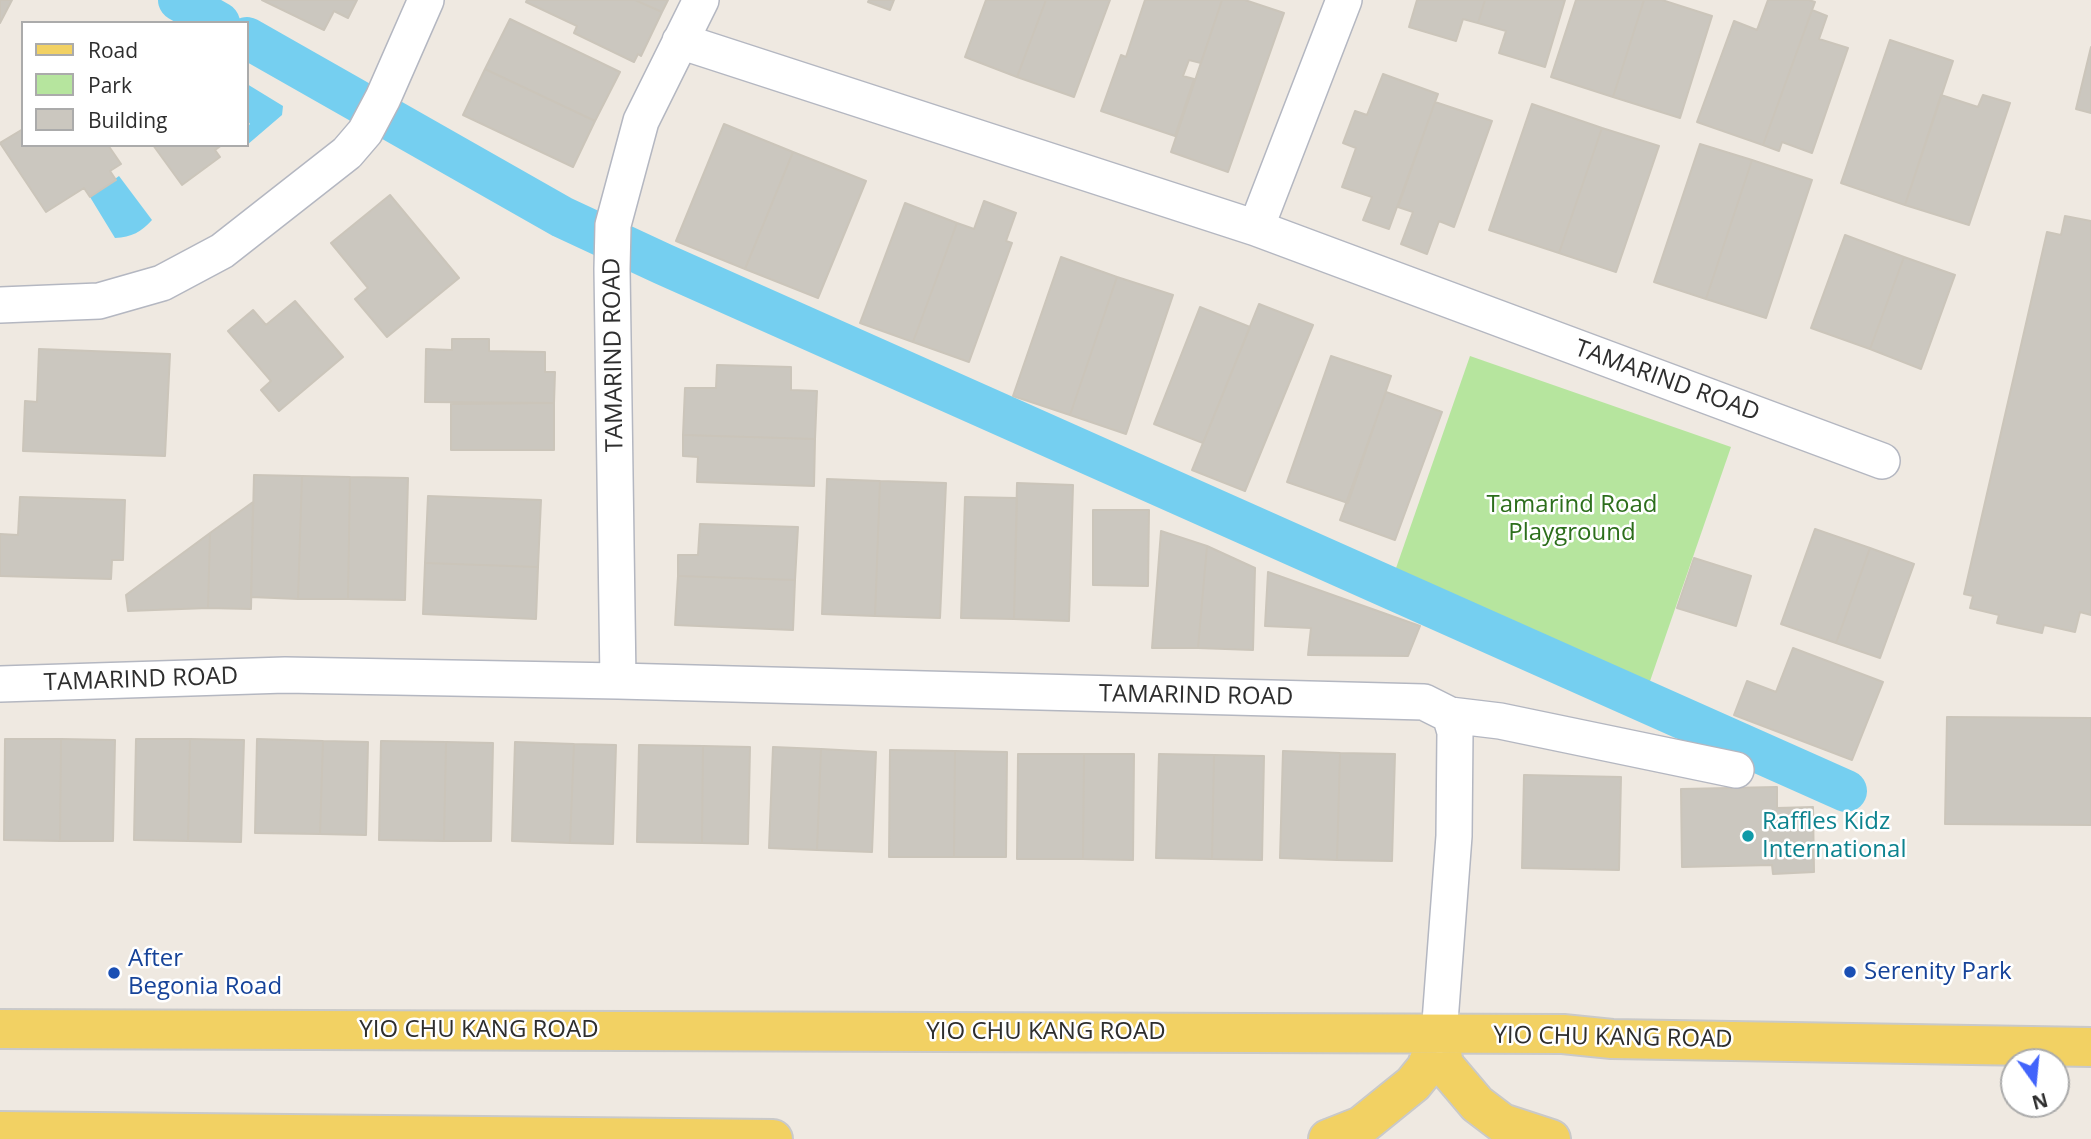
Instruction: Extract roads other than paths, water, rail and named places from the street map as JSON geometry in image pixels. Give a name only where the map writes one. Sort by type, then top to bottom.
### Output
[{"type":"main road","name":"YIO CHU KANG ROAD","points":[[0,1029],[1563,1034],[1612,1039],[2091,1047]]},
{"type":"main road","points":[[1328,1139],[1361,1126],[1413,1084],[1426,1068],[1439,1035]]},
{"type":"main road","points":[[1439,1035],[1444,1065],[1477,1104],[1502,1123],[1551,1139]]},
{"type":"main road","points":[[0,1131],[773,1139]]},
{"type":"street","points":[[0,305],[99,302],[162,283],[222,251],[347,153],[365,132],[426,0]]},
{"type":"street","name":"TAMARIND ROAD","points":[[618,681],[613,225],[640,121],[701,0]]},
{"type":"street","points":[[1256,228],[1344,0]]},
{"type":"street","name":"TAMARIND ROAD","points":[[680,41],[1256,228],[1882,461]]},
{"type":"street","name":"TAMARIND ROAD","points":[[0,684],[285,675],[1424,702],[1450,715],[1500,721],[1736,770]]},
{"type":"street","points":[[1439,1035],[1454,836],[1455,732],[1450,715]]},
{"type":"water","points":[[248,85],[283,106],[282,115],[248,144]]},
{"type":"water","points":[[119,176],[152,220],[136,233],[115,238],[90,197]]},
{"type":"waterway","points":[[179,0],[216,21]]},
{"type":"waterway","points":[[248,39],[562,217],[1846,791]]},
{"type":"place","name":"Raffles Kidz International","points":[[1748,836]]},
{"type":"place","name":"Serenity Park","points":[[1850,972]]},
{"type":"place","name":"After Begonia Road","points":[[114,973]]},
{"type":"park label","name":"Tamarind Road Playground","points":[[1572,519]]}]
